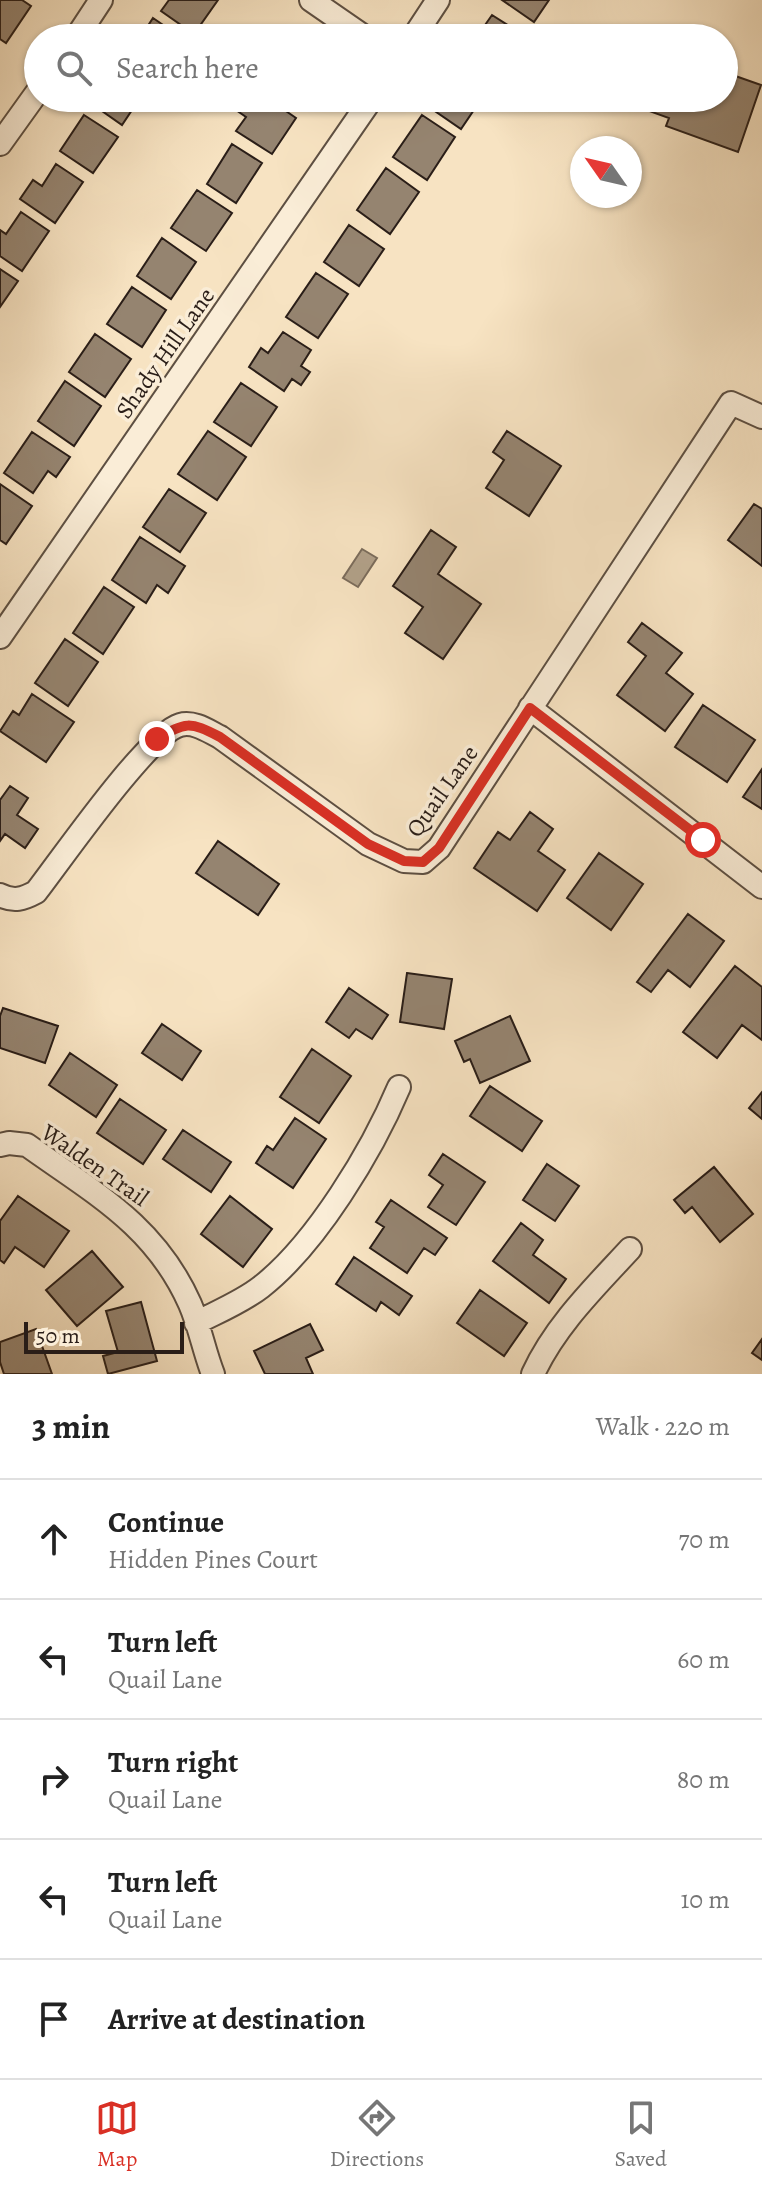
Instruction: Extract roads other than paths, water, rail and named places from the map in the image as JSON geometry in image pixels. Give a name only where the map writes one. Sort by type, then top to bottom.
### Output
[{"type":"street","points":[[85,24],[101,0]]},
{"type":"street","points":[[311,0],[346,24]]},
{"type":"street","points":[[422,24],[438,0]]},
{"type":"street","points":[[0,144],[24,111]]},
{"type":"street","name":"Shady Hill Lane","points":[[0,637],[362,112]]},
{"type":"street","name":"Quail Lane","points":[[0,895],[21,899],[36,892],[133,766],[157,739],[180,725],[200,726],[220,737],[368,844],[404,861],[423,862],[439,848],[731,403],[762,417]]},
{"type":"street","points":[[530,708],[762,887]]},
{"type":"street","points":[[196,1323],[259,1288],[287,1263],[328,1213],[387,1117],[399,1087]]},
{"type":"street","name":"Walden Trail","points":[[0,1145],[27,1145],[122,1213],[149,1238],[173,1271],[191,1307],[213,1374]]},
{"type":"street","points":[[533,1374],[541,1356],[574,1309],[630,1249]]}]
